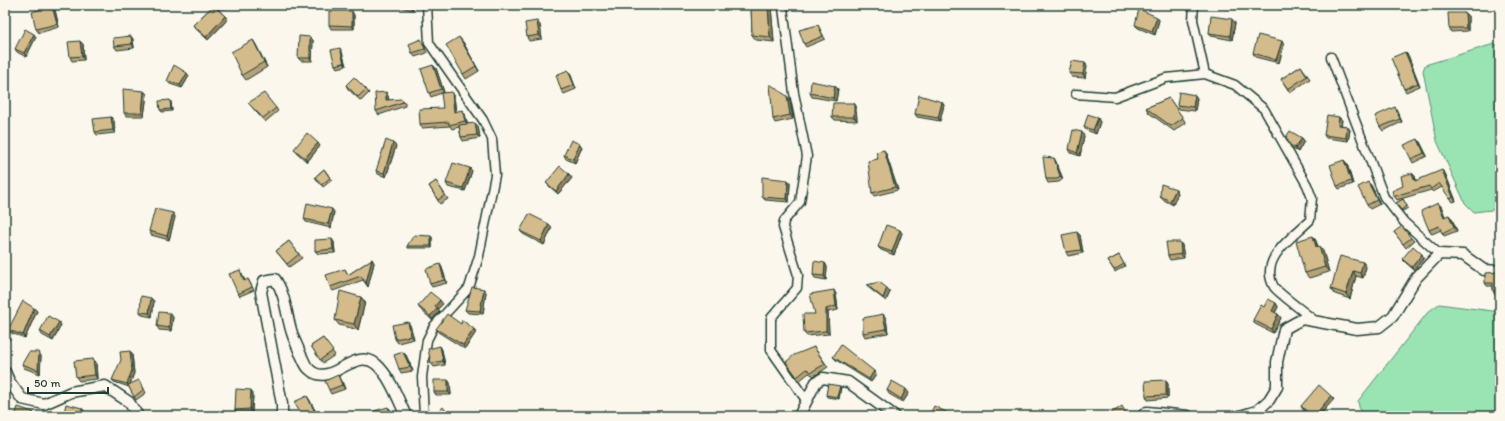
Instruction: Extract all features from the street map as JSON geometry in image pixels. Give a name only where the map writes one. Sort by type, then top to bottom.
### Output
[{"type":"street","points":[[424,416],[422,377],[427,340],[434,326],[469,288],[479,256],[495,176],[492,139],[483,120],[429,43],[427,5]]},
{"type":"street","points":[[1194,5],[1193,20],[1205,74]]},
{"type":"street","points":[[783,8],[794,93],[807,156],[800,202],[784,221],[783,227],[798,275],[797,288],[771,318],[771,350],[806,400]]},
{"type":"street","points":[[1331,57],[1384,198],[1404,222],[1439,254],[1463,255],[1484,270],[1500,271]]},
{"type":"street","points":[[1076,94],[1115,97],[1166,78],[1205,74],[1235,85],[1264,109],[1307,185],[1312,198],[1310,220],[1274,255],[1269,269],[1274,288],[1315,321]]},
{"type":"street","points":[[1240,416],[1257,411],[1269,400],[1277,387],[1277,362],[1284,329],[1302,319],[1357,329],[1379,327],[1393,316],[1416,278],[1439,254]]},
{"type":"street","points":[[282,416],[282,404],[261,292],[264,281],[275,279],[282,289],[292,334],[307,368],[315,375],[327,375],[351,362],[363,360],[375,363],[388,379],[406,416]]},
{"type":"street","points":[[5,372],[9,381],[22,399],[44,404],[71,392],[105,386],[129,402],[138,416]]},
{"type":"street","points":[[799,416],[816,382],[823,378],[848,382],[895,416]]},
{"type":"street","points":[[1142,416],[1147,412],[1188,416]]},
{"type":"green space","points":[[1494,44],[1500,46],[1500,209],[1474,212],[1465,203],[1437,141],[1423,71],[1425,65]]},
{"type":"green space","points":[[1439,304],[1500,312],[1500,411],[1484,416],[1363,416],[1360,412],[1358,401],[1428,312]]},
{"type":"building","points":[[214,5],[221,5],[214,6],[225,16],[206,37],[193,25]]},
{"type":"building","points":[[751,5],[768,5],[770,37],[752,35]]},
{"type":"building","points":[[52,6],[57,24],[36,29],[32,12]]},
{"type":"building","points":[[1139,9],[1157,17],[1152,31],[1135,25]]},
{"type":"building","points":[[329,11],[352,11],[352,26],[329,25]]},
{"type":"building","points":[[1448,13],[1465,13],[1466,28],[1449,28]]},
{"type":"building","points":[[1211,16],[1232,19],[1230,36],[1209,33]]},
{"type":"building","points":[[537,21],[539,35],[527,37],[525,23]]},
{"type":"building","points":[[818,25],[823,36],[804,44],[799,30]]},
{"type":"building","points":[[25,29],[34,34],[24,53],[15,49]]},
{"type":"building","points":[[1258,35],[1282,41],[1276,60],[1253,53]]},
{"type":"building","points":[[131,36],[132,44],[114,46],[113,38]]},
{"type":"building","points":[[299,36],[310,37],[310,58],[298,58]]},
{"type":"building","points":[[459,37],[476,66],[463,74],[446,45]]},
{"type":"building","points":[[421,39],[425,49],[412,53],[409,44]]},
{"type":"building","points":[[253,40],[264,62],[242,75],[231,52]]},
{"type":"building","points":[[80,41],[82,56],[70,57],[68,42]]},
{"type":"building","points":[[340,48],[344,63],[335,65],[331,50]]},
{"type":"building","points":[[1405,52],[1418,83],[1404,89],[1391,58]]},
{"type":"building","points":[[1072,61],[1085,63],[1083,74],[1069,73]]},
{"type":"building","points":[[174,65],[187,73],[180,85],[167,81]]},
{"type":"building","points":[[433,65],[441,89],[429,93],[421,69]]},
{"type":"building","points":[[1301,66],[1307,76],[1288,89],[1281,79]]},
{"type":"building","points":[[568,70],[574,85],[561,90],[556,75]]},
{"type":"building","points":[[354,77],[366,89],[358,97],[346,85]]},
{"type":"building","points":[[811,81],[835,86],[833,98],[810,93]]},
{"type":"building","points":[[770,84],[787,96],[790,115],[773,119]]},
{"type":"building","points":[[123,89],[144,91],[142,113],[124,113]]},
{"type":"building","points":[[386,92],[386,100],[402,99],[403,102],[376,111],[375,93]]},
{"type":"building","points":[[452,92],[454,112],[462,110],[465,121],[449,125],[449,122],[420,124],[419,109],[443,108],[441,93]]},
{"type":"building","points":[[1179,92],[1195,95],[1193,107],[1177,105]]},
{"type":"building","points":[[264,93],[276,108],[263,118],[248,103]]},
{"type":"building","points":[[919,95],[942,102],[938,118],[915,114]]},
{"type":"building","points":[[1169,98],[1183,118],[1171,126],[1146,108]]},
{"type":"building","points":[[170,100],[171,109],[160,110],[159,101]]},
{"type":"building","points":[[833,103],[854,103],[854,117],[832,117]]},
{"type":"building","points":[[1395,107],[1400,119],[1380,127],[1375,116]]},
{"type":"building","points":[[1088,114],[1098,118],[1093,130],[1084,127]]},
{"type":"building","points":[[1327,115],[1339,117],[1338,125],[1347,126],[1346,138],[1324,135]]},
{"type":"building","points":[[111,117],[113,130],[95,132],[93,119]]},
{"type":"building","points":[[475,123],[477,135],[461,137],[459,125]]},
{"type":"building","points":[[1073,130],[1082,132],[1077,153],[1069,149]]},
{"type":"building","points":[[1290,131],[1302,138],[1295,148],[1290,145],[1286,137]]},
{"type":"building","points":[[307,133],[318,143],[305,158],[294,149]]},
{"type":"building","points":[[1418,139],[1424,153],[1411,159],[1404,145]]},
{"type":"building","points":[[386,140],[393,143],[384,173],[376,171]]},
{"type":"building","points":[[571,140],[580,144],[573,159],[564,155]]},
{"type":"building","points":[[884,150],[895,187],[872,193],[868,161],[878,159],[876,152]]},
{"type":"building","points":[[1043,157],[1054,158],[1060,176],[1057,179],[1046,179]]},
{"type":"building","points":[[1344,160],[1351,181],[1337,186],[1330,165]]},
{"type":"building","points":[[453,163],[470,168],[463,188],[446,183]]},
{"type":"building","points":[[560,166],[569,174],[556,191],[546,183]]},
{"type":"building","points":[[324,169],[330,178],[321,185],[315,177]]},
{"type":"building","points":[[1442,170],[1453,197],[1450,199],[1439,183],[1431,189],[1429,186],[1394,196],[1392,191],[1403,186],[1401,176],[1412,173],[1415,181]]},
{"type":"building","points":[[762,177],[788,180],[787,199],[762,197]]},
{"type":"building","points":[[436,181],[445,195],[438,200],[429,186]]},
{"type":"building","points":[[1368,182],[1377,200],[1367,205],[1358,187]]},
{"type":"building","points":[[1161,184],[1176,189],[1170,201],[1160,196]]},
{"type":"building","points":[[1403,199],[1407,206],[1401,210],[1396,203]]},
{"type":"building","points":[[307,203],[332,209],[328,224],[304,219]]},
{"type":"building","points":[[1438,203],[1444,217],[1449,215],[1454,227],[1442,233],[1439,226],[1429,230],[1421,211]]},
{"type":"building","points":[[155,209],[173,213],[167,236],[149,231]]},
{"type":"building","points":[[529,214],[549,224],[541,241],[520,231]]},
{"type":"building","points":[[886,225],[900,230],[892,252],[878,247]]},
{"type":"building","points":[[1402,226],[1411,238],[1403,244],[1394,232]]},
{"type":"building","points":[[1077,232],[1081,250],[1066,252],[1062,235]]},
{"type":"building","points":[[414,235],[431,236],[431,246],[407,246]]},
{"type":"building","points":[[1313,236],[1316,247],[1319,246],[1325,267],[1305,273],[1296,241]]},
{"type":"building","points":[[332,239],[333,249],[315,251],[315,240]]},
{"type":"building","points":[[289,241],[299,254],[287,264],[276,251]]},
{"type":"building","points":[[1166,242],[1180,242],[1181,254],[1168,256]]},
{"type":"building","points":[[1413,246],[1422,254],[1412,267],[1402,259]]},
{"type":"building","points":[[1119,255],[1124,264],[1114,270],[1108,261]]},
{"type":"building","points":[[1340,256],[1363,262],[1360,273],[1353,271],[1346,294],[1331,289]]},
{"type":"building","points":[[372,259],[366,283],[361,276],[330,287],[326,275],[345,269],[348,275]]},
{"type":"building","points":[[814,261],[825,263],[824,276],[813,275]]},
{"type":"building","points":[[440,264],[444,280],[430,284],[426,269]]},
{"type":"building","points":[[240,270],[244,281],[248,279],[252,287],[238,294],[229,274]]},
{"type":"building","points":[[1500,272],[1500,291],[1493,291],[1493,283],[1485,283],[1485,273]]},
{"type":"building","points":[[879,282],[887,288],[883,298],[867,285]]},
{"type":"building","points":[[472,287],[484,289],[480,311],[465,310]]},
{"type":"building","points":[[834,290],[836,306],[826,309],[826,331],[804,333],[803,314],[815,314],[810,294]]},
{"type":"building","points":[[340,291],[361,297],[354,324],[335,320]]},
{"type":"building","points":[[430,292],[440,300],[435,306],[438,308],[430,316],[418,306]]},
{"type":"building","points":[[141,296],[151,298],[149,313],[140,312]]},
{"type":"building","points":[[1268,299],[1276,303],[1272,311],[1278,314],[1271,329],[1253,320],[1261,305],[1264,307]]},
{"type":"building","points":[[23,301],[34,308],[23,335],[8,330]]},
{"type":"building","points":[[159,312],[170,313],[169,328],[157,326]]},
{"type":"building","points":[[447,314],[461,324],[462,320],[474,329],[463,345],[436,329]]},
{"type":"building","points":[[883,314],[886,329],[863,333],[863,318]]},
{"type":"building","points":[[48,316],[59,322],[50,337],[40,331]]},
{"type":"building","points":[[408,322],[411,336],[395,339],[392,325]]},
{"type":"building","points":[[323,338],[333,351],[320,360],[311,346]]},
{"type":"building","points":[[841,345],[874,371],[869,379],[833,357]]},
{"type":"building","points":[[440,346],[443,361],[431,363],[428,349]]},
{"type":"building","points":[[814,347],[825,364],[811,372],[807,369],[797,377],[786,362],[794,355]]},
{"type":"building","points":[[130,351],[132,370],[127,384],[112,380],[121,360],[120,352]]},
{"type":"building","points":[[29,352],[39,352],[38,370],[22,364]]},
{"type":"building","points":[[403,352],[410,367],[399,369],[394,355]]},
{"type":"building","points":[[93,359],[95,375],[76,377],[74,361]]},
{"type":"building","points":[[338,375],[342,385],[329,390],[325,381]]},
{"type":"building","points":[[139,380],[144,389],[134,397],[128,385]]},
{"type":"building","points":[[434,380],[448,380],[448,392],[434,392]]},
{"type":"building","points":[[1166,380],[1166,395],[1146,396],[1145,381]]},
{"type":"building","points":[[892,381],[906,389],[901,399],[887,390]]},
{"type":"building","points":[[828,384],[840,386],[837,397],[826,395]]},
{"type":"building","points":[[1319,385],[1331,396],[1314,416],[1312,416],[1301,406]]},
{"type":"building","points":[[236,389],[251,390],[250,409],[235,410]]},
{"type":"building","points":[[307,396],[316,414],[312,416],[302,416],[294,402]]},
{"type":"building","points":[[66,404],[82,408],[80,416],[63,416]]},
{"type":"building","points":[[934,406],[954,416],[929,416]]},
{"type":"building","points":[[1122,406],[1127,415],[1107,416]]},
{"type":"building","points":[[18,407],[33,412],[32,416],[15,416]]},
{"type":"building","points":[[388,407],[392,416],[375,416],[374,411]]},
{"type":"building","points":[[443,407],[450,416],[434,416]]}]
